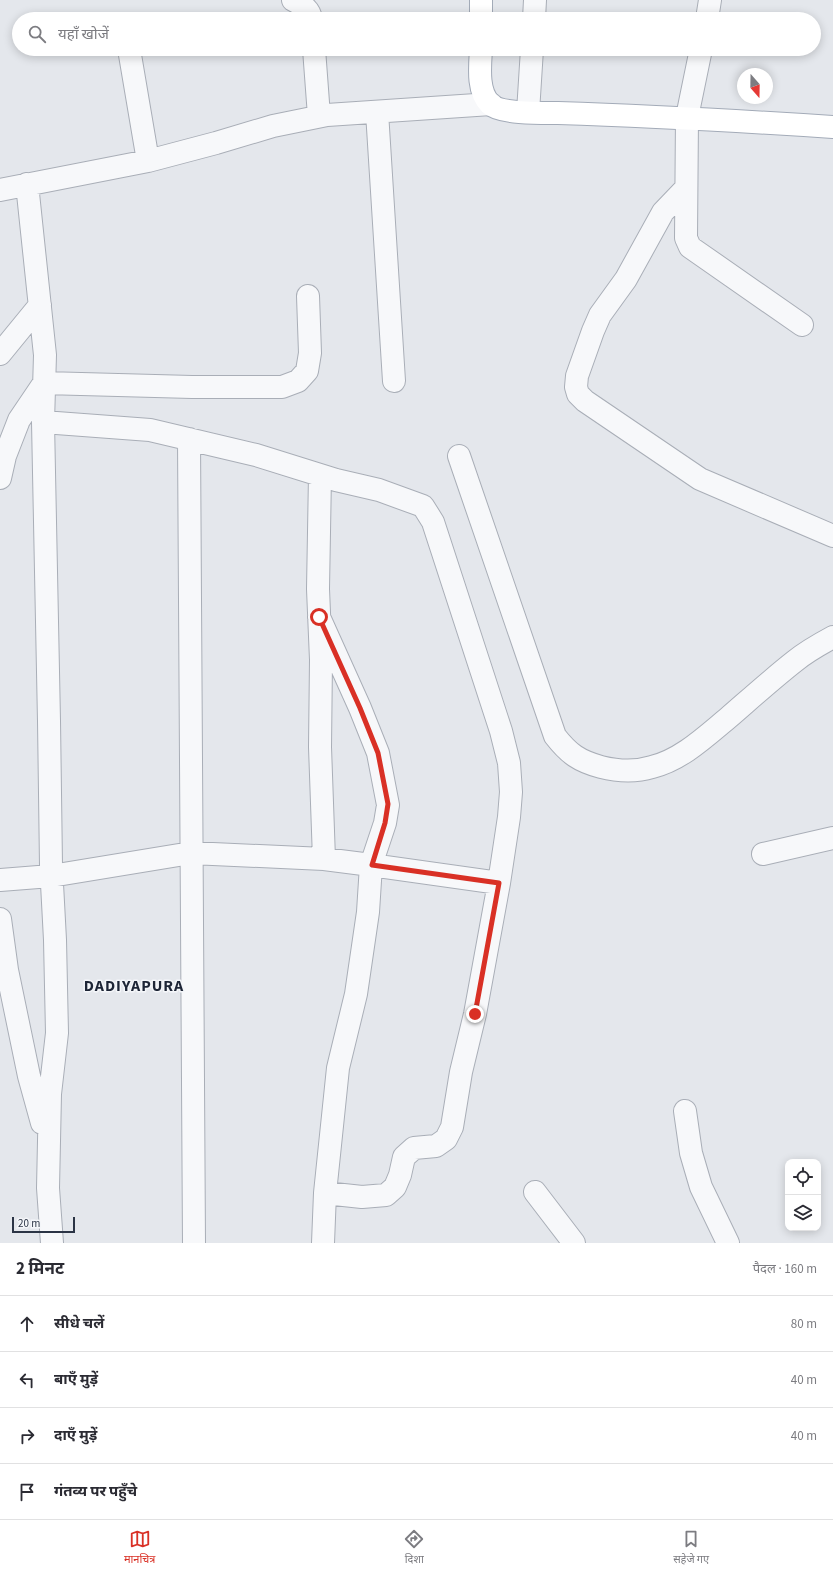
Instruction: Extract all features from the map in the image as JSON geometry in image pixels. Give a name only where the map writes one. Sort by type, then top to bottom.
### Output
[{"type":"main road","points":[[481,0],[481,12]]},
{"type":"main road","points":[[481,56],[480,78],[485,96],[490,104],[498,109],[528,112],[687,118],[833,127]]},
{"type":"street","points":[[293,0],[306,8],[309,12]]},
{"type":"street","points":[[534,12],[535,0]]},
{"type":"street","points":[[707,12],[710,0]]},
{"type":"street","points":[[130,56],[148,160]]},
{"type":"street","points":[[315,56],[319,116]]},
{"type":"street","points":[[528,112],[532,56]]},
{"type":"street","points":[[700,56],[687,118],[686,238],[690,246],[802,325]]},
{"type":"street","points":[[0,190],[148,160],[216,143],[273,126],[319,116],[490,104]]},
{"type":"street","points":[[377,112],[394,381]]},
{"type":"street","points":[[27,184],[45,355],[43,422],[51,876],[55,940],[57,1034],[50,1094],[48,1188],[52,1243]]},
{"type":"street","points":[[686,188],[663,212],[626,279],[600,315],[577,376],[576,386],[578,394],[585,401],[700,479],[833,536]]},
{"type":"street","points":[[44,383],[192,387],[282,387],[298,381],[307,371],[310,353],[308,296]]},
{"type":"street","points":[[0,354],[40,305]]},
{"type":"street","points":[[0,478],[5,456],[19,420],[44,383]]},
{"type":"street","points":[[43,422],[150,430],[256,455],[320,475],[379,490],[423,506],[433,522],[501,732],[509,763],[511,792],[499,883],[475,1014],[461,1072],[452,1127],[446,1139],[436,1146],[414,1148],[404,1157],[400,1176],[395,1187],[386,1195],[362,1197],[326,1193]]},
{"type":"street","points":[[190,439],[194,1243]]},
{"type":"street","points":[[459,456],[556,736],[572,756],[582,761],[609,769],[623,770],[647,768],[682,754],[708,735],[796,660],[833,636]]},
{"type":"street","points":[[320,475],[318,589],[321,660],[320,747],[324,859]]},
{"type":"street","points":[[319,617],[360,708],[378,753],[388,804],[385,823],[372,865],[368,912],[356,994],[338,1068],[326,1193],[323,1243]]},
{"type":"street","points":[[763,854],[833,838]]},
{"type":"street","points":[[0,880],[51,876],[191,853],[324,859],[499,883]]},
{"type":"street","points":[[0,919],[8,978],[30,1076],[49,1147]]},
{"type":"street","points":[[686,1111],[691,1153],[701,1187],[728,1243]]},
{"type":"street","points":[[535,1192],[574,1243]]},
{"type":"district","name":"DADIYAPURA","points":[[134,986]]},
{"type":"route","points":[[319,617],[360,708],[378,753],[388,804],[385,823],[372,865],[439,876],[499,883],[475,1014]]}]
